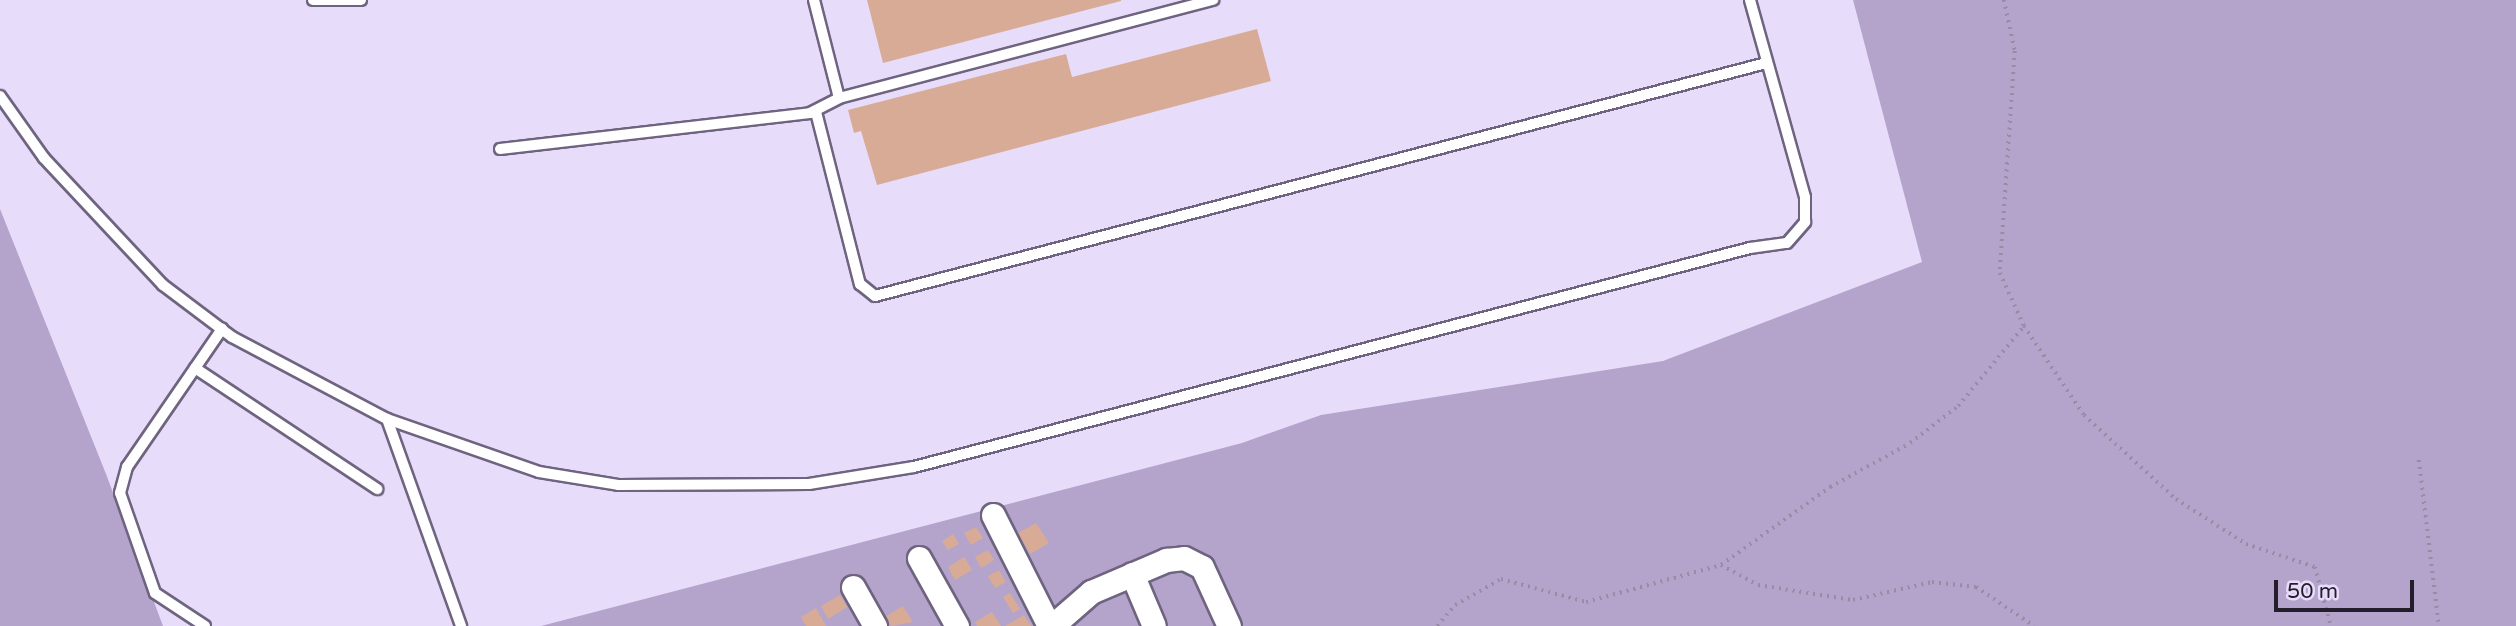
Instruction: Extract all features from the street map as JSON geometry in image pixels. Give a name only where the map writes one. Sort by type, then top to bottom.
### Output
[{"type":"street","points":[[993,514],[1051,626],[1091,593],[1166,560],[1195,562],[1215,589],[1229,626]]},
{"type":"street","points":[[919,558],[957,626]]},
{"type":"street","points":[[1132,575],[1154,626]]},
{"type":"street","points":[[853,587],[875,626]]},
{"type":"lane","points":[[313,0],[361,0]]},
{"type":"lane","points":[[814,0],[839,98]]},
{"type":"lane","points":[[500,149],[816,111],[839,98],[1213,0]]},
{"type":"lane","points":[[0,96],[94,215],[163,285],[222,329],[387,419],[539,472],[618,485],[696,489],[857,479],[1750,248],[1787,243],[1801,232],[1807,210],[1750,0]]},
{"type":"lane","points":[[816,111],[860,284],[875,296],[1766,63]]},
{"type":"lane","points":[[205,626],[155,593],[120,493],[127,467],[222,329]]},
{"type":"lane","points":[[195,368],[377,489]]},
{"type":"lane","points":[[387,419],[461,626]]},
{"type":"path","points":[[2004,0],[2015,51],[2000,273],[2024,326],[2084,415],[2176,499],[2246,544],[2315,567],[2331,626]]},
{"type":"path","points":[[1437,626],[1455,605],[1501,579],[1586,602],[1721,565],[1830,487],[1910,443],[1948,413],[2024,326]]},
{"type":"path","points":[[2419,460],[2439,626]]},
{"type":"path","points":[[1721,565],[1758,585],[1853,600],[1932,582],[1976,587],[2034,626]]},
{"type":"shaded area","points":[[1853,0],[2516,0],[2516,626],[541,626],[1242,443],[1321,415],[1663,361],[1922,262]]},
{"type":"shaded area","points":[[0,209],[106,474],[163,626],[0,626]]},
{"type":"building","points":[[867,0],[1121,0],[1121,1],[883,63]]},
{"type":"building","points":[[1257,29],[1271,81],[877,185],[861,131],[854,133],[848,110],[1066,54],[1072,77]]},
{"type":"building","points":[[1036,523],[1049,543],[1030,554],[1018,533]]},
{"type":"building","points":[[976,527],[983,538],[971,545],[964,533]]},
{"type":"building","points":[[953,534],[959,544],[948,550],[942,541]]},
{"type":"building","points":[[988,550],[994,560],[981,568],[975,557]]},
{"type":"building","points":[[964,557],[972,570],[955,580],[948,567]]},
{"type":"building","points":[[999,570],[1006,582],[995,588],[988,576]]},
{"type":"building","points":[[1010,593],[1020,609],[1013,613],[1003,597]]},
{"type":"building","points":[[840,595],[847,607],[828,619],[821,606]]},
{"type":"building","points":[[903,606],[913,622],[891,626],[886,616]]},
{"type":"building","points":[[816,608],[826,626],[806,626],[801,617]]},
{"type":"building","points":[[992,612],[1001,626],[977,626],[975,622]]},
{"type":"building","points":[[1024,615],[1031,626],[1005,626]]}]
